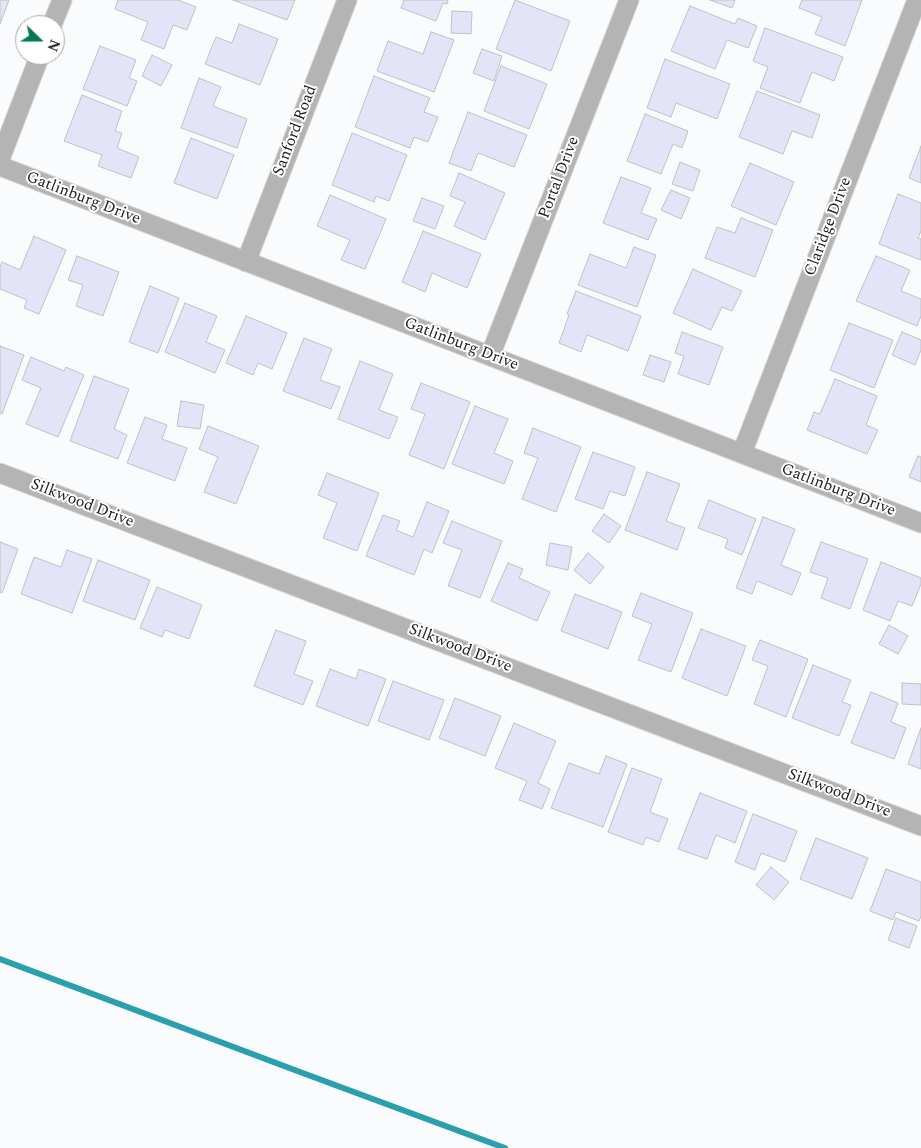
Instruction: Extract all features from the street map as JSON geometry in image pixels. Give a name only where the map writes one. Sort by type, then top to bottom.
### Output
[{"type":"street","points":[[56,15],[62,0]]},
{"type":"street","name":"Sanford Road","points":[[246,262],[347,0]]},
{"type":"street","name":"Portal Drive","points":[[490,356],[629,0]]},
{"type":"street","name":"Claridge Drive","points":[[742,454],[917,0]]},
{"type":"street","points":[[0,160],[36,65]]},
{"type":"street","name":"Gatlinburg Drive","points":[[0,166],[921,523]]},
{"type":"street","name":"Silkwood Drive","points":[[0,473],[921,826]]},
{"type":"building","points":[[0,0],[9,0],[0,24]]},
{"type":"building","points":[[118,0],[178,0],[196,7],[187,30],[173,25],[164,49],[141,40],[148,22],[115,9]]},
{"type":"building","points":[[233,0],[295,0],[287,20]]},
{"type":"building","points":[[404,0],[448,0],[447,4],[443,3],[436,21],[401,8]]},
{"type":"building","points":[[515,0],[570,21],[551,71],[496,49]]},
{"type":"building","points":[[710,0],[735,0],[732,8]]},
{"type":"building","points":[[802,0],[862,0],[845,46],[815,34],[822,17],[799,8]]},
{"type":"building","points":[[690,6],[735,24],[738,18],[757,26],[748,48],[727,40],[715,69],[671,51]]},
{"type":"building","points":[[452,11],[472,12],[471,34],[451,33]]},
{"type":"building","points":[[239,24],[278,39],[260,85],[205,64],[216,37],[232,43]]},
{"type":"building","points":[[765,28],[843,57],[834,81],[812,72],[800,103],[760,88],[768,67],[753,61]]},
{"type":"building","points":[[431,32],[454,40],[434,92],[377,71],[388,41],[423,54]]},
{"type":"building","points":[[100,46],[136,60],[129,78],[137,81],[127,106],[83,89]]},
{"type":"building","points":[[482,49],[502,56],[494,81],[473,73]]},
{"type":"building","points":[[152,55],[172,65],[161,86],[142,76]]},
{"type":"building","points":[[665,59],[730,84],[717,119],[676,103],[671,117],[647,108]]},
{"type":"building","points":[[501,66],[547,84],[529,129],[484,111]]},
{"type":"building","points":[[374,76],[430,98],[424,112],[438,117],[428,142],[414,137],[410,148],[355,127]]},
{"type":"building","points":[[199,78],[221,87],[213,106],[247,119],[237,148],[181,128]]},
{"type":"building","points":[[757,91],[820,115],[812,138],[792,131],[783,154],[739,137]]},
{"type":"building","points":[[82,95],[122,111],[115,131],[122,133],[117,148],[139,157],[131,178],[98,166],[102,155],[64,141]]},
{"type":"building","points":[[468,112],[527,135],[514,167],[478,153],[471,171],[449,163]]},
{"type":"building","points":[[645,114],[688,131],[682,148],[673,144],[661,174],[627,161]]},
{"type":"building","points":[[352,133],[407,155],[389,201],[376,196],[374,202],[332,185]]},
{"type":"building","points":[[191,138],[234,155],[217,199],[174,183]]},
{"type":"building","points":[[921,146],[921,183],[909,178]]},
{"type":"building","points":[[680,162],[700,170],[693,191],[672,184]]},
{"type":"building","points":[[750,163],[794,182],[776,225],[731,206]]},
{"type":"building","points":[[459,173],[505,193],[485,240],[454,226],[465,202],[450,196]]},
{"type":"building","points":[[621,177],[651,188],[641,213],[657,219],[648,240],[603,223]]},
{"type":"building","points":[[671,190],[690,198],[681,219],[661,210]]},
{"type":"building","points":[[898,194],[921,203],[921,231],[918,238],[921,239],[921,260],[879,244]]},
{"type":"building","points":[[330,195],[386,219],[365,269],[341,260],[350,240],[317,226]]},
{"type":"building","points":[[422,198],[444,206],[435,229],[413,221]]},
{"type":"building","points":[[741,218],[773,230],[755,277],[705,258],[717,227],[735,233]]},
{"type":"building","points":[[423,231],[481,254],[467,288],[432,273],[425,292],[402,282]]},
{"type":"building","points":[[34,236],[66,250],[39,314],[24,308],[27,300],[0,289],[0,267],[2,262],[20,270]]},
{"type":"building","points":[[634,247],[656,255],[637,307],[578,285],[590,254],[626,268]]},
{"type":"building","points":[[77,256],[119,272],[103,316],[76,306],[83,285],[68,280]]},
{"type":"building","points":[[876,256],[910,270],[901,291],[921,299],[921,316],[917,326],[856,301]]},
{"type":"building","points":[[693,269],[742,291],[732,311],[722,307],[711,330],[673,313]]},
{"type":"building","points":[[150,286],[179,298],[158,353],[129,342]]},
{"type":"building","points":[[576,291],[641,316],[628,351],[587,335],[581,352],[559,343]]},
{"type":"building","points":[[185,303],[217,316],[206,342],[225,350],[215,373],[165,352]]},
{"type":"building","points":[[246,316],[287,333],[272,369],[258,363],[253,375],[226,363]]},
{"type":"building","points":[[849,323],[893,340],[874,388],[830,370]]},
{"type":"building","points":[[682,332],[723,347],[709,385],[678,374],[684,356],[675,353]]},
{"type":"building","points":[[902,332],[921,340],[921,350],[915,365],[892,355]]},
{"type":"building","points":[[304,338],[332,349],[320,380],[340,387],[331,409],[283,391]]},
{"type":"building","points":[[0,346],[24,355],[2,414],[0,413]]},
{"type":"building","points":[[650,355],[671,362],[664,382],[643,375]]},
{"type":"building","points":[[31,357],[64,371],[66,367],[84,375],[58,437],[26,424],[41,388],[22,380]]},
{"type":"building","points":[[360,361],[393,374],[379,410],[398,417],[389,439],[338,419]]},
{"type":"building","points":[[94,376],[129,389],[114,429],[127,435],[118,459],[70,441]]},
{"type":"building","points":[[835,379],[877,396],[866,425],[878,430],[867,454],[807,430],[814,412],[820,414]]},
{"type":"building","points":[[421,383],[470,402],[444,469],[409,455],[425,414],[411,409]]},
{"type":"building","points":[[181,401],[204,405],[200,429],[177,426]]},
{"type":"building","points":[[475,406],[508,419],[494,453],[513,461],[504,484],[452,464]]},
{"type":"building","points":[[145,417],[167,425],[162,439],[187,448],[175,481],[127,463]]},
{"type":"building","points":[[208,426],[259,446],[236,504],[204,492],[218,457],[199,449]]},
{"type":"building","points":[[533,428],[581,447],[556,512],[522,499],[538,458],[524,453]]},
{"type":"building","points":[[593,452],[635,467],[625,496],[610,491],[603,509],[575,499]]},
{"type":"building","points":[[918,456],[921,457],[921,482],[909,477]]},
{"type":"building","points":[[647,472],[680,484],[666,521],[685,528],[677,550],[625,530]]},
{"type":"building","points":[[327,473],[379,493],[357,551],[323,538],[337,503],[318,495]]},
{"type":"building","points":[[709,500],[756,519],[742,555],[725,548],[728,539],[698,528]]},
{"type":"building","points":[[427,502],[449,511],[432,553],[424,549],[414,575],[366,556],[383,515],[400,521],[396,530],[413,537]]},
{"type":"building","points":[[604,514],[621,526],[609,543],[592,531]]},
{"type":"building","points":[[763,517],[795,529],[781,565],[801,573],[792,595],[757,581],[752,594],[736,588]]},
{"type":"building","points":[[452,521],[502,541],[480,598],[448,586],[462,550],[443,543]]},
{"type":"building","points":[[0,542],[18,549],[2,593],[0,592]]},
{"type":"building","points":[[821,542],[868,559],[850,609],[821,598],[828,578],[810,572]]},
{"type":"building","points":[[550,543],[572,547],[568,570],[546,565]]},
{"type":"building","points":[[67,550],[92,559],[72,613],[21,594],[34,557],[61,567]]},
{"type":"building","points":[[588,553],[604,567],[590,584],[574,570]]},
{"type":"building","points":[[98,560],[150,580],[135,620],[83,601]]},
{"type":"building","points":[[881,562],[921,578],[921,584],[912,606],[898,601],[890,621],[863,610]]},
{"type":"building","points":[[508,563],[523,569],[519,578],[550,592],[537,621],[491,601]]},
{"type":"building","points":[[157,587],[202,605],[189,639],[165,630],[162,637],[140,628]]},
{"type":"building","points":[[641,593],[693,613],[671,672],[638,660],[652,624],[632,616]]},
{"type":"building","points":[[575,594],[622,612],[608,649],[561,631]]},
{"type":"building","points":[[889,625],[908,636],[898,654],[879,644]]},
{"type":"building","points":[[701,629],[746,646],[727,696],[682,678]]},
{"type":"building","points":[[276,630],[306,641],[294,674],[313,681],[303,705],[254,686]]},
{"type":"building","points":[[760,640],[808,659],[786,717],[754,704],[768,666],[752,660]]},
{"type":"building","points":[[813,665],[851,680],[842,702],[851,705],[839,736],[792,718]]},
{"type":"building","points":[[330,669],[356,679],[359,669],[386,679],[368,726],[316,706]]},
{"type":"building","points":[[393,681],[444,700],[429,740],[378,721]]},
{"type":"building","points":[[902,683],[921,684],[921,705],[902,704]]},
{"type":"building","points":[[871,692],[898,703],[891,722],[906,728],[894,759],[851,743]]},
{"type":"building","points":[[455,698],[501,716],[485,756],[439,738]]},
{"type":"building","points":[[514,723],[556,741],[538,783],[550,789],[542,809],[519,800],[527,781],[495,768]]},
{"type":"building","points":[[921,728],[921,769],[908,764]]},
{"type":"building","points":[[606,756],[627,764],[603,827],[551,808],[569,763],[599,774]]},
{"type":"building","points":[[632,768],[662,779],[650,812],[668,819],[659,842],[646,837],[643,845],[608,832]]},
{"type":"building","points":[[700,793],[747,811],[735,843],[716,835],[707,859],[678,849]]},
{"type":"building","points":[[753,814],[797,831],[785,862],[761,853],[755,870],[735,862]]},
{"type":"building","points":[[816,838],[868,858],[852,899],[800,879]]},
{"type":"building","points":[[771,867],[789,882],[774,900],[756,885]]},
{"type":"building","points":[[886,869],[921,882],[921,916],[919,921],[896,912],[893,920],[870,911]]},
{"type":"building","points":[[896,918],[917,926],[909,948],[888,940]]},
{"type":"waterway","points":[[0,959],[505,1148]]}]
